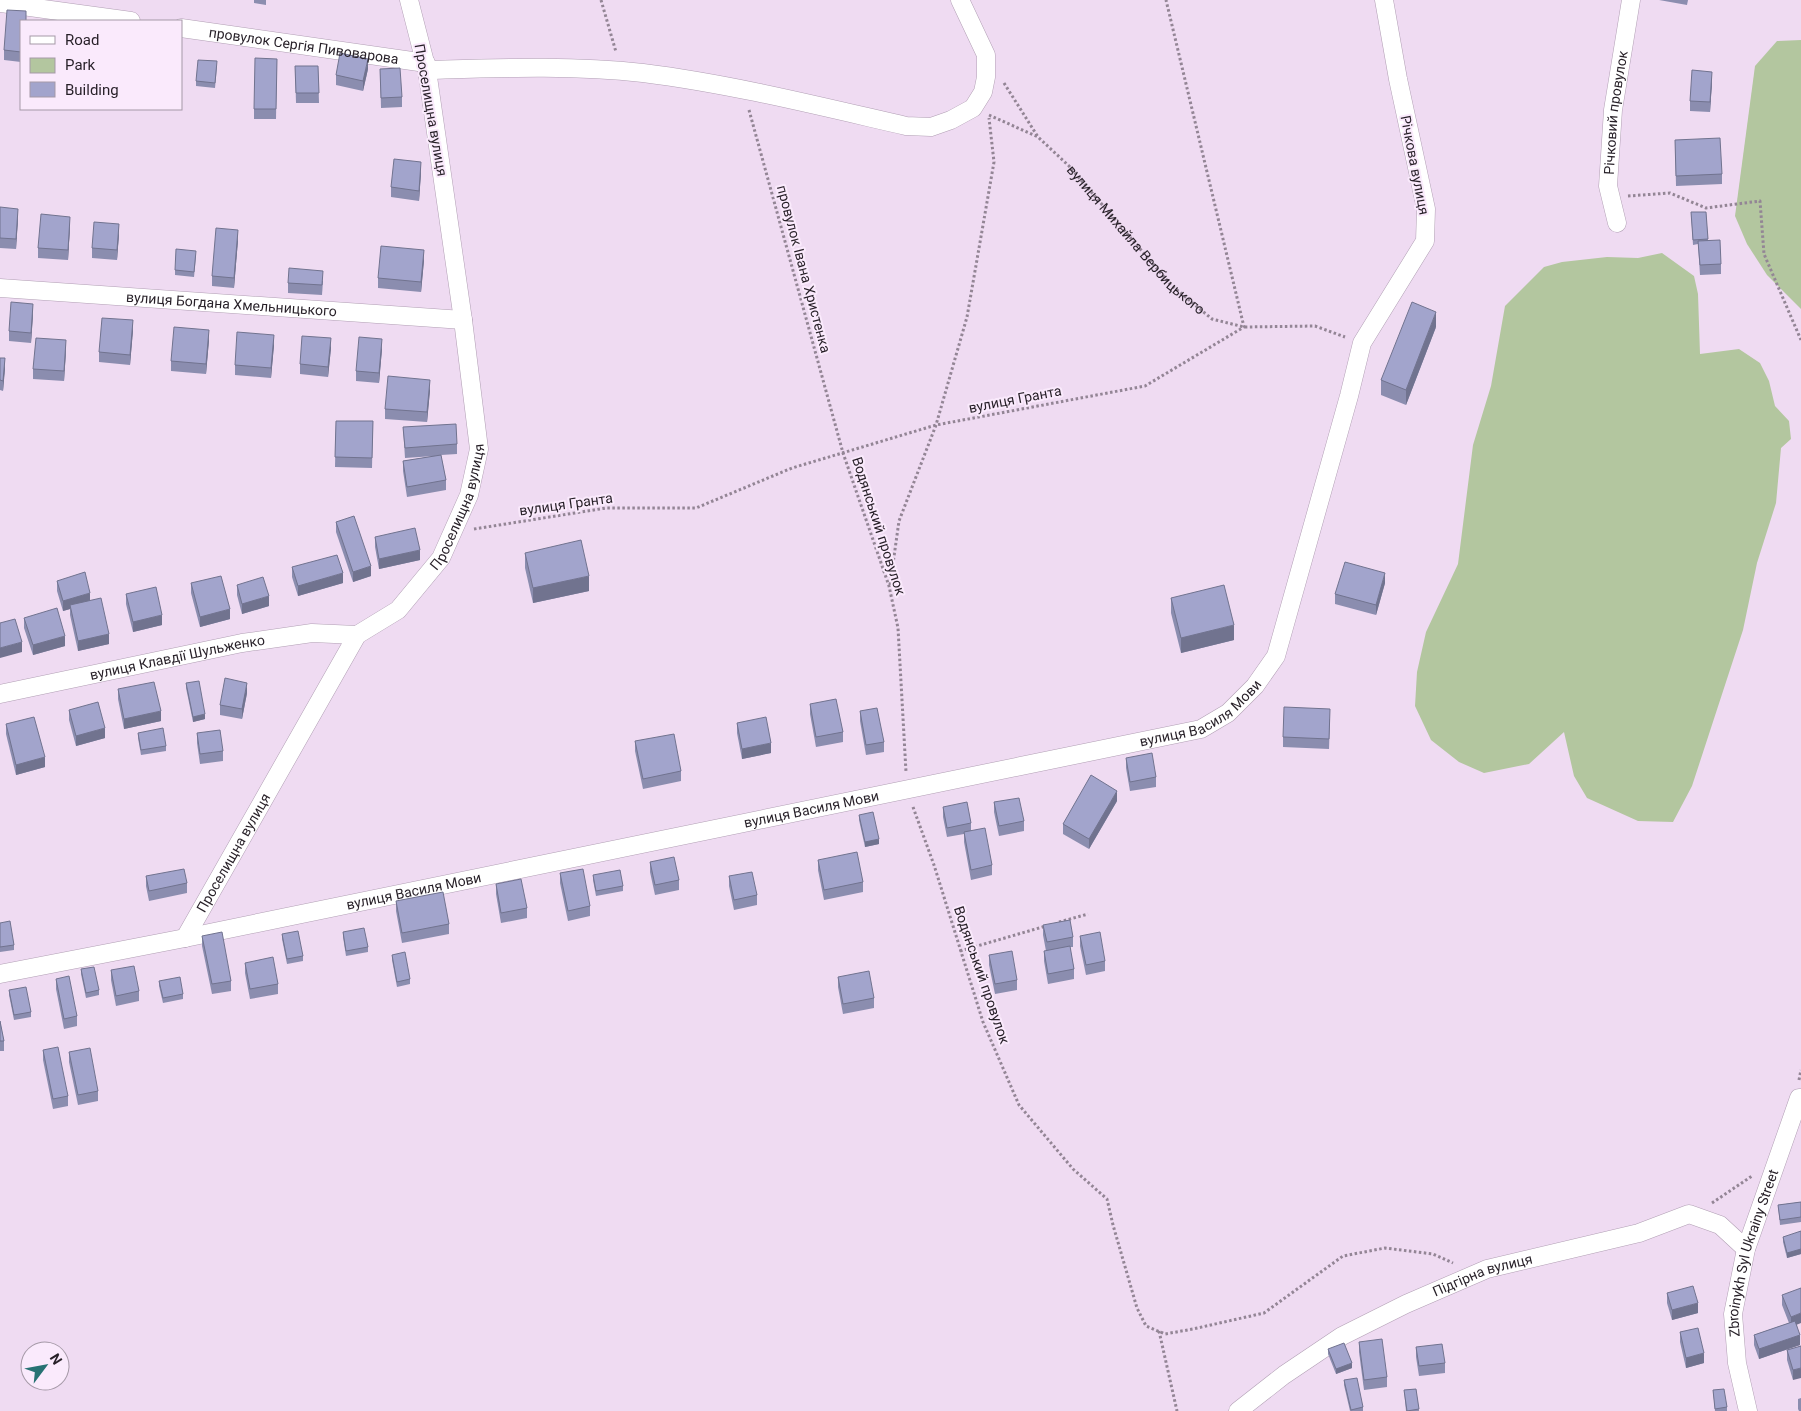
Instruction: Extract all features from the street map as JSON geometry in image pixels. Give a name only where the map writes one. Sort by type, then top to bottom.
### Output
[{"type":"street","name":"Проселищна вулиця","points":[[185,938],[357,635],[398,610],[441,558],[469,495],[479,449],[463,320],[426,67],[410,0]]},
{"type":"street","points":[[960,0],[986,55],[986,78],[981,112]]},
{"type":"street","name":"Річкова вулиця","points":[[1362,343],[1425,241],[1426,209],[1398,79],[1384,0]]},
{"type":"street","name":"Річковий провулок","points":[[1617,223],[1608,186],[1613,110],[1631,0]]},
{"type":"street","points":[[0,2],[124,20]]},
{"type":"street","name":"провулок Сергія Пивоварова","points":[[182,28],[426,67],[592,68],[622,71],[722,85],[906,126],[931,127],[981,112]]},
{"type":"street","name":"вулиця Богдана Хмельницького","points":[[0,288],[463,320]]},
{"type":"street","name":"вулиця Василя Мови","points":[[0,974],[185,938],[1202,729],[1228,713],[1255,686],[1276,656],[1349,396],[1362,343]]},
{"type":"street","name":"вулиця Клавдії Шульженко","points":[[0,694],[242,643],[312,633],[357,635]]},
{"type":"street","name":"Zbroinykh Syl Ukrainy Street","points":[[1748,1411],[1737,1363],[1733,1314],[1746,1249],[1800,1098]]},
{"type":"street","points":[[1689,1214],[1720,1225],[1746,1249]]},
{"type":"street","name":"Підгірна вулиця","points":[[1238,1411],[1284,1375],[1342,1336],[1406,1304],[1487,1270],[1639,1233],[1689,1214]]},
{"type":"path","points":[[601,0],[622,71]]},
{"type":"path","points":[[1166,0],[1244,327]]},
{"type":"path","name":"вулиця Михайла Вербицького","points":[[986,55],[1038,137],[1069,166],[1171,285],[1212,319],[1244,327],[1315,326],[1362,343]]},
{"type":"path","name":"провулок Івана Христенка","points":[[744,90],[843,453]]},
{"type":"path","points":[[890,586],[899,521],[936,425],[967,317],[994,162],[981,112]]},
{"type":"path","name":"вулиця Михайла Вербицького","points":[[981,112],[1038,137]]},
{"type":"path","points":[[1611,197],[1670,193],[1706,208],[1760,201],[1764,254],[1801,340]]},
{"type":"path","name":"вулиця Гранта","points":[[452,532],[606,508],[696,508],[792,468],[936,425],[1145,386],[1244,327]]},
{"type":"path","name":"Водянський провулок","points":[[843,453],[890,586],[898,628],[907,790],[934,865],[983,1022],[1019,1105],[1073,1169],[1107,1199],[1137,1308],[1146,1326],[1159,1331]]},
{"type":"path","points":[[960,951],[1088,914]]},
{"type":"path","points":[[1689,1214],[1708,1205],[1754,1175]]},
{"type":"path","points":[[1159,1331],[1165,1334],[1264,1313],[1343,1256],[1385,1248],[1433,1254],[1477,1274]]},
{"type":"path","points":[[1159,1331],[1177,1411]]},
{"type":"green space","points":[[1801,40],[1801,309],[1767,275],[1747,244],[1735,216],[1755,66],[1777,41]]},
{"type":"green space","points":[[1662,253],[1694,276],[1698,294],[1700,354],[1739,349],[1760,363],[1769,381],[1775,406],[1789,421],[1791,439],[1781,448],[1776,503],[1757,563],[1743,630],[1692,786],[1673,822],[1638,821],[1587,798],[1574,776],[1564,732],[1529,764],[1484,773],[1459,762],[1431,740],[1415,706],[1417,672],[1426,632],[1458,564],[1473,445],[1491,386],[1505,306],[1544,267],[1562,262],[1607,257],[1638,258]]},
{"type":"building","points":[[7,10],[26,11],[26,20],[20,20],[20,52],[4,50]]},
{"type":"building","points":[[340,53],[368,59],[363,81],[336,75]]},
{"type":"building","points":[[255,58],[277,59],[276,109],[254,109]]},
{"type":"building","points":[[198,60],[217,61],[215,83],[196,81]]},
{"type":"building","points":[[295,66],[318,66],[319,93],[296,93]]},
{"type":"building","points":[[400,68],[402,97],[381,98],[380,69]]},
{"type":"building","points":[[1692,70],[1712,72],[1710,102],[1690,101]]},
{"type":"building","points":[[1720,138],[1722,174],[1676,176],[1675,140]]},
{"type":"building","points":[[394,159],[421,162],[419,191],[391,187]]},
{"type":"building","points":[[0,207],[18,209],[16,239],[0,238]]},
{"type":"building","points":[[1691,212],[1706,212],[1708,239],[1693,240]]},
{"type":"building","points":[[41,214],[70,217],[68,250],[38,248]]},
{"type":"building","points":[[94,222],[119,224],[117,250],[92,248]]},
{"type":"building","points":[[216,228],[238,230],[234,278],[212,276]]},
{"type":"building","points":[[1720,240],[1721,264],[1700,265],[1698,241]]},
{"type":"building","points":[[381,246],[424,250],[421,282],[378,278]]},
{"type":"building","points":[[176,249],[196,251],[194,272],[175,270]]},
{"type":"building","points":[[289,268],[323,271],[322,285],[288,283]]},
{"type":"building","points":[[11,302],[33,304],[31,333],[9,331]]},
{"type":"building","points":[[1412,302],[1436,312],[1406,390],[1381,380]]},
{"type":"building","points":[[102,318],[133,320],[130,355],[99,352]]},
{"type":"building","points":[[174,327],[209,330],[206,364],[171,361]]},
{"type":"building","points":[[237,332],[274,335],[271,368],[235,365]]},
{"type":"building","points":[[302,336],[331,338],[328,367],[300,364]]},
{"type":"building","points":[[359,337],[382,339],[379,373],[356,371]]},
{"type":"building","points":[[36,338],[66,340],[64,371],[33,369]]},
{"type":"building","points":[[0,358],[5,358],[3,381],[0,380]]},
{"type":"building","points":[[388,376],[430,380],[427,412],[385,409]]},
{"type":"building","points":[[336,421],[373,421],[372,458],[335,457]]},
{"type":"building","points":[[456,424],[457,444],[405,448],[403,427]]},
{"type":"building","points":[[441,455],[446,480],[407,487],[403,461]]},
{"type":"building","points":[[354,516],[371,566],[353,572],[336,522]]},
{"type":"building","points":[[415,528],[420,550],[379,559],[375,537]]},
{"type":"building","points":[[581,540],[589,576],[533,588],[525,553]]},
{"type":"building","points":[[337,555],[343,573],[298,586],[292,567]]},
{"type":"building","points":[[1345,562],[1385,573],[1376,605],[1335,594]]},
{"type":"building","points":[[85,572],[90,593],[63,601],[57,581]]},
{"type":"building","points":[[221,576],[230,609],[200,617],[191,583]]},
{"type":"building","points":[[263,577],[269,596],[242,604],[237,585]]},
{"type":"building","points":[[1224,585],[1234,625],[1181,638],[1171,598]]},
{"type":"building","points":[[156,587],[162,615],[133,622],[126,594]]},
{"type":"building","points":[[101,598],[109,634],[78,641],[70,605]]},
{"type":"building","points":[[57,608],[65,636],[33,645],[24,618]]},
{"type":"building","points":[[15,619],[22,642],[0,648],[0,623]]},
{"type":"building","points":[[225,678],[247,683],[242,709],[220,705]]},
{"type":"building","points":[[199,681],[205,714],[193,717],[186,683]]},
{"type":"building","points":[[154,682],[161,711],[124,719],[118,689]]},
{"type":"building","points":[[836,699],[843,732],[816,737],[810,704]]},
{"type":"building","points":[[98,702],[105,728],[76,736],[69,710]]},
{"type":"building","points":[[1284,707],[1330,709],[1329,739],[1283,737]]},
{"type":"building","points":[[877,708],[884,742],[866,745],[860,711]]},
{"type":"building","points":[[34,717],[45,757],[16,765],[6,724]]},
{"type":"building","points":[[766,717],[771,743],[742,749],[737,723]]},
{"type":"building","points":[[163,728],[166,746],[141,750],[138,733]]},
{"type":"building","points":[[220,730],[223,751],[200,754],[197,733]]},
{"type":"building","points":[[674,734],[681,771],[643,779],[635,741]]},
{"type":"building","points":[[1152,753],[1156,777],[1130,782],[1126,758]]},
{"type":"building","points":[[1091,775],[1117,791],[1089,839],[1063,824]]},
{"type":"building","points":[[1019,798],[1024,821],[999,826],[994,802]]},
{"type":"building","points":[[967,802],[971,823],[947,828],[943,807]]},
{"type":"building","points":[[873,812],[879,839],[865,842],[859,815]]},
{"type":"building","points":[[985,828],[992,865],[971,870],[964,832]]},
{"type":"building","points":[[857,852],[863,882],[824,890],[818,860]]},
{"type":"building","points":[[674,857],[679,880],[655,885],[650,862]]},
{"type":"building","points":[[184,869],[187,883],[149,891],[146,876]]},
{"type":"building","points":[[583,869],[590,906],[568,911],[560,873]]},
{"type":"building","points":[[620,870],[623,886],[596,891],[593,875]]},
{"type":"building","points":[[752,872],[757,895],[734,900],[729,876]]},
{"type":"building","points":[[521,879],[527,908],[501,913],[496,884]]},
{"type":"building","points":[[443,892],[449,924],[402,933],[396,901]]},
{"type":"building","points":[[1070,920],[1073,937],[1047,942],[1043,925]]},
{"type":"building","points":[[10,921],[14,945],[0,947],[0,923]]},
{"type":"building","points":[[364,928],[368,947],[346,951],[343,932]]},
{"type":"building","points":[[298,931],[303,956],[287,959],[282,934]]},
{"type":"building","points":[[222,932],[231,981],[212,984],[202,936]]},
{"type":"building","points":[[1100,932],[1105,961],[1086,965],[1080,936]]},
{"type":"building","points":[[1070,946],[1074,969],[1048,974],[1044,951]]},
{"type":"building","points":[[1012,951],[1017,980],[995,984],[989,955]]},
{"type":"building","points":[[405,952],[410,979],[397,982],[392,955]]},
{"type":"building","points":[[273,957],[278,984],[250,989],[245,963]]},
{"type":"building","points":[[134,966],[139,991],[116,996],[111,970]]},
{"type":"building","points":[[94,967],[99,990],[86,993],[81,969]]},
{"type":"building","points":[[869,971],[874,998],[843,1004],[838,977]]},
{"type":"building","points":[[69,976],[77,1016],[64,1019],[56,979]]},
{"type":"building","points":[[180,977],[183,994],[163,998],[159,981]]},
{"type":"building","points":[[26,987],[31,1012],[14,1015],[9,990]]},
{"type":"building","points":[[0,1021],[4,1041],[0,1041]]},
{"type":"building","points":[[58,1047],[68,1096],[53,1099],[43,1050]]},
{"type":"building","points":[[90,1048],[98,1091],[78,1095],[69,1052]]},
{"type":"building","points":[[1801,1202],[1801,1217],[1780,1220],[1778,1205]]},
{"type":"building","points":[[1801,1231],[1801,1249],[1787,1253],[1783,1237]]},
{"type":"building","points":[[1693,1286],[1698,1303],[1672,1310],[1667,1293]]},
{"type":"building","points":[[1801,1288],[1801,1313],[1791,1317],[1782,1295]]},
{"type":"building","points":[[1795,1321],[1800,1335],[1759,1349],[1754,1335]]},
{"type":"building","points":[[1698,1328],[1704,1353],[1686,1358],[1680,1332]]},
{"type":"building","points":[[1382,1339],[1387,1377],[1364,1380],[1359,1342]]},
{"type":"building","points":[[1344,1343],[1352,1363],[1336,1369],[1328,1349]]},
{"type":"building","points":[[1442,1344],[1445,1363],[1419,1366],[1416,1347]]},
{"type":"building","points":[[1801,1346],[1801,1368],[1793,1370],[1787,1350]]},
{"type":"building","points":[[1357,1378],[1363,1407],[1351,1410],[1344,1380]]},
{"type":"building","points":[[1416,1389],[1419,1409],[1407,1411],[1404,1390]]},
{"type":"building","points":[[1724,1389],[1727,1407],[1715,1409],[1713,1390]]}]
